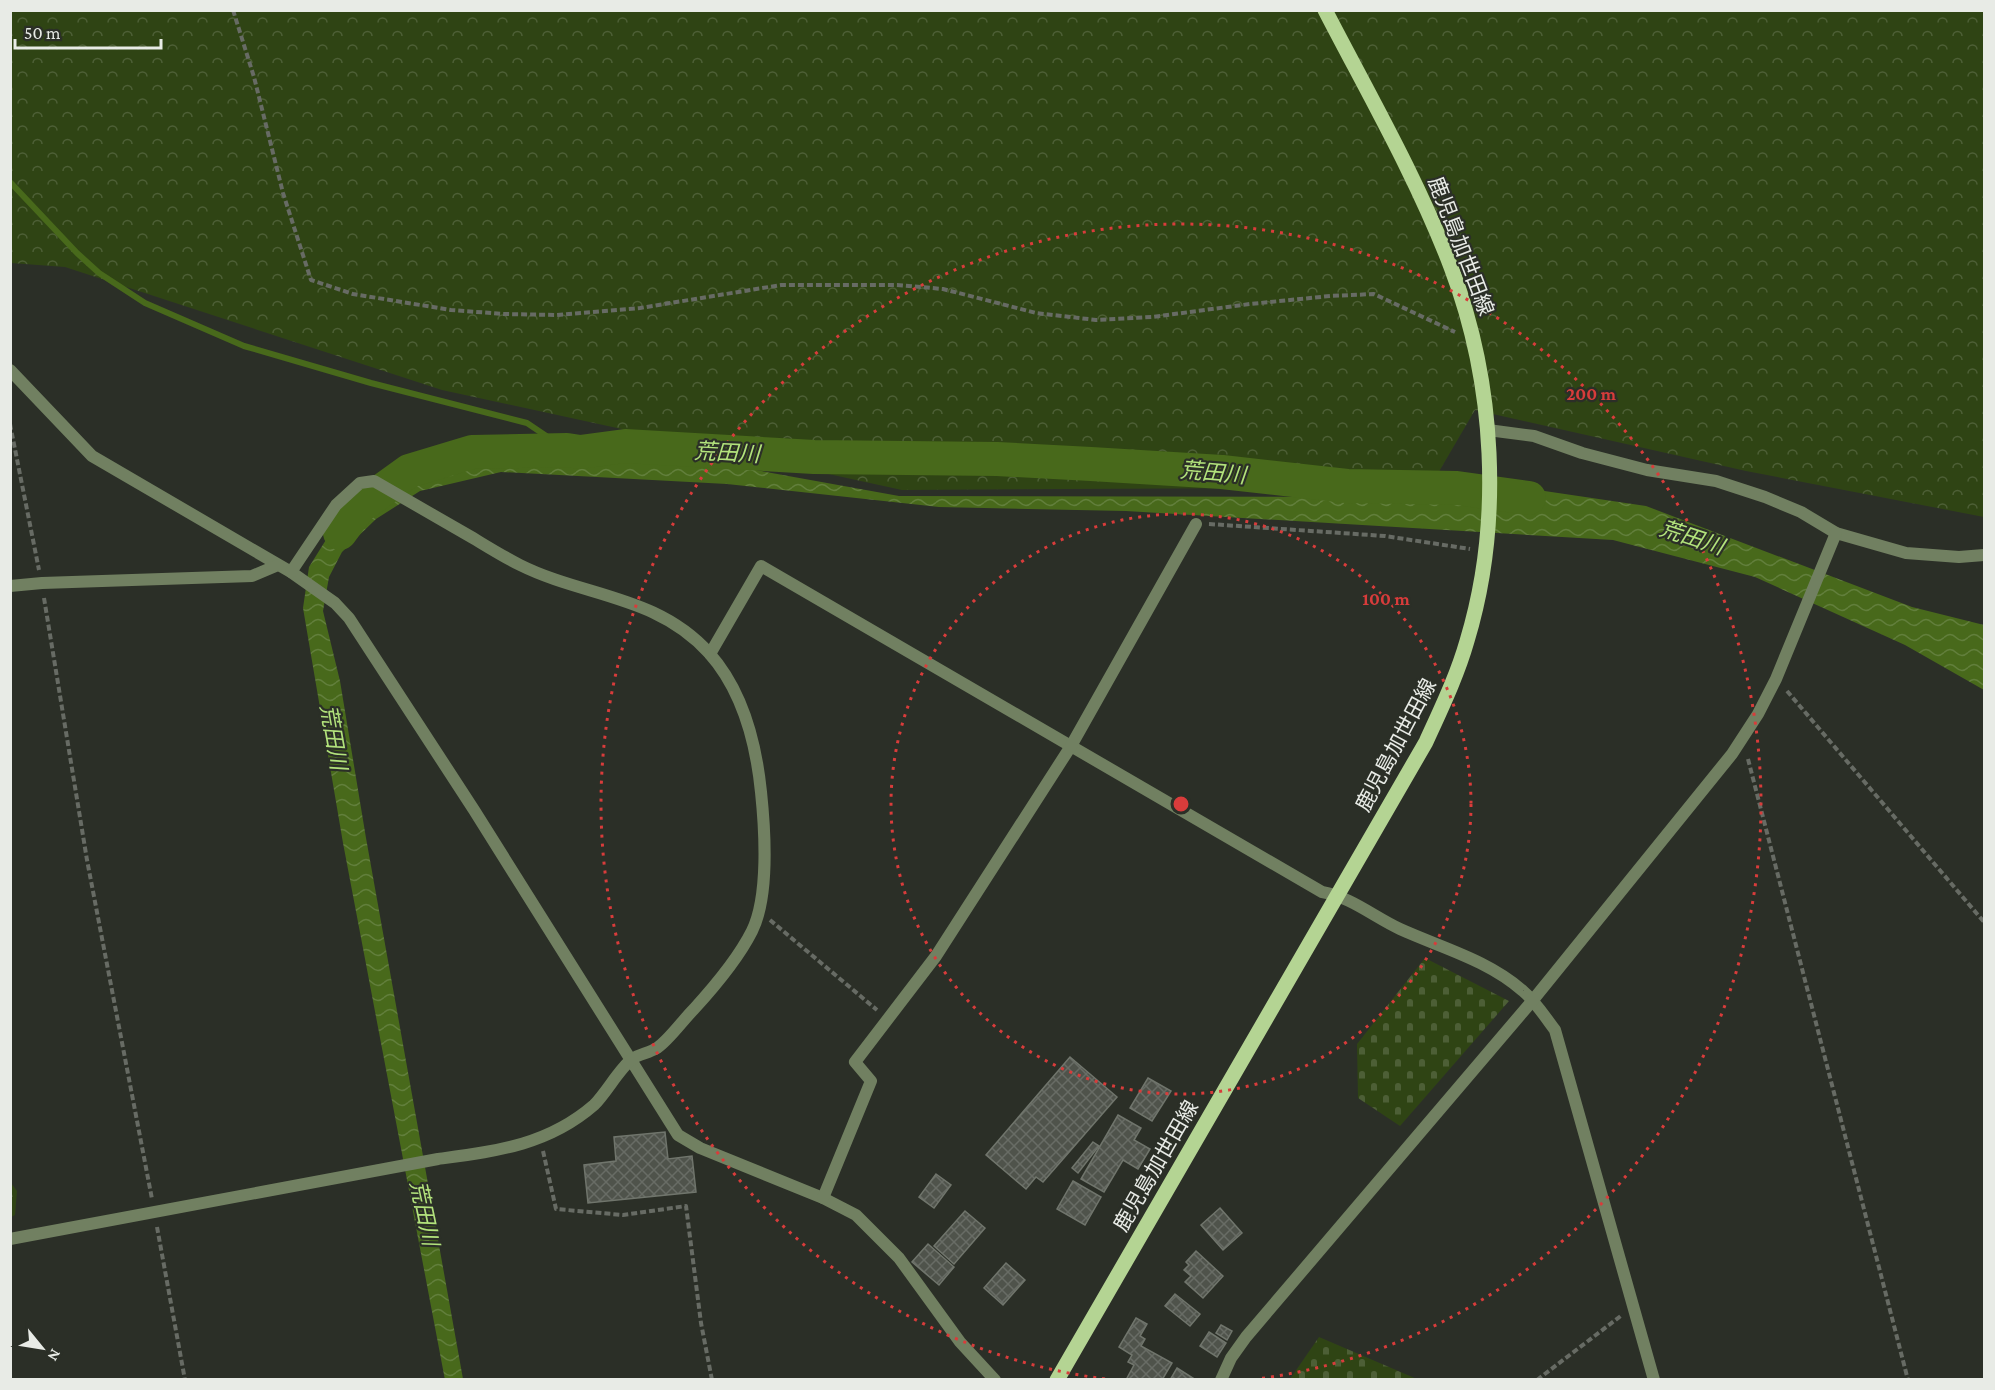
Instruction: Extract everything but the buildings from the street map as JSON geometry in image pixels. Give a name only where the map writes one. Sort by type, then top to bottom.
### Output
[{"type":"main road","name":"鹿児島加世田線","points":[[1057,1380],[1426,742],[1454,681],[1468,640],[1485,551],[1490,456],[1475,342],[1451,268],[1418,189],[1325,10]]},
{"type":"street","points":[[10,370],[93,456],[293,573],[335,603],[349,618],[474,810],[678,1135],[710,1152],[824,1198],[856,1215],[899,1258],[960,1342],[995,1380]]},
{"type":"street","points":[[1488,430],[1534,436],[1582,453],[1647,470],[1716,481],[1801,512],[1836,532],[1906,554],[1959,557],[1984,555]]},
{"type":"street","points":[[10,1239],[502,1150],[541,1139],[577,1119],[598,1101],[632,1060],[658,1048],[707,994],[753,929],[762,891],[764,848],[759,767],[753,740],[737,695],[710,654],[696,640],[675,624],[628,601],[548,577],[519,565],[374,481],[360,483],[336,505],[293,573]]},
{"type":"street","points":[[824,1198],[871,1081],[855,1062],[936,956],[1071,746],[1196,524]]},
{"type":"street","points":[[1221,1380],[1231,1358],[1246,1337],[1533,1000],[1732,754],[1758,714],[1776,679],[1836,532]]},
{"type":"street","points":[[10,586],[252,576],[278,565]]},
{"type":"street","points":[[710,654],[761,566],[1322,892],[1337,895],[1399,929],[1463,955],[1498,973],[1523,990],[1555,1030],[1654,1380]]},
{"type":"path","points":[[233,10],[311,280],[353,294],[451,310],[557,315],[640,308],[781,285],[897,285],[943,288],[1036,313],[1096,320],[1152,317],[1273,302],[1374,294],[1475,342]]},
{"type":"path","points":[[10,424],[42,583],[87,860],[185,1380]]},
{"type":"path","points":[[1196,524],[1385,536],[1485,551]]},
{"type":"path","points":[[1776,679],[1984,922]]},
{"type":"path","points":[[1742,737],[1908,1380]]},
{"type":"path","points":[[759,911],[886,1019]]},
{"type":"path","points":[[541,1139],[556,1209],[623,1215],[686,1206],[701,1323],[712,1380]]},
{"type":"path","points":[[1537,1380],[1634,1306]]},
{"type":"green space","points":[[10,11],[1984,11],[1984,517],[1746,471],[1475,410],[1430,487],[902,490],[442,390],[65,267],[11,263]]},
{"type":"green space","points":[[1425,958],[1509,1001],[1400,1126],[1358,1098],[1357,1044]]},
{"type":"green space","points":[[11,1183],[17,1191],[15,1215],[11,1217]]},
{"type":"green space","points":[[1319,1337],[1417,1379],[1290,1379]]},
{"type":"water","points":[[507,459],[728,465],[899,496],[1408,497],[1531,489],[1646,506],[1912,607],[1984,625],[1984,690],[1905,645],[1755,577],[1613,540],[1126,511],[939,507],[727,484],[501,472],[420,491],[376,519],[342,552],[329,577],[323,611],[340,681],[463,1379],[445,1380],[343,843],[303,608],[309,567],[329,535],[355,507],[413,476]]},
{"type":"waterway","points":[[10,182],[99,273],[145,303],[244,346],[371,383],[527,423],[567,450]]},
{"type":"waterway","name":"荒田川","points":[[340,533],[359,507],[409,471],[472,452],[567,450],[580,452],[625,446],[814,457],[997,459],[1091,464],[1222,472],[1347,486],[1457,488],[1529,498]]}]
